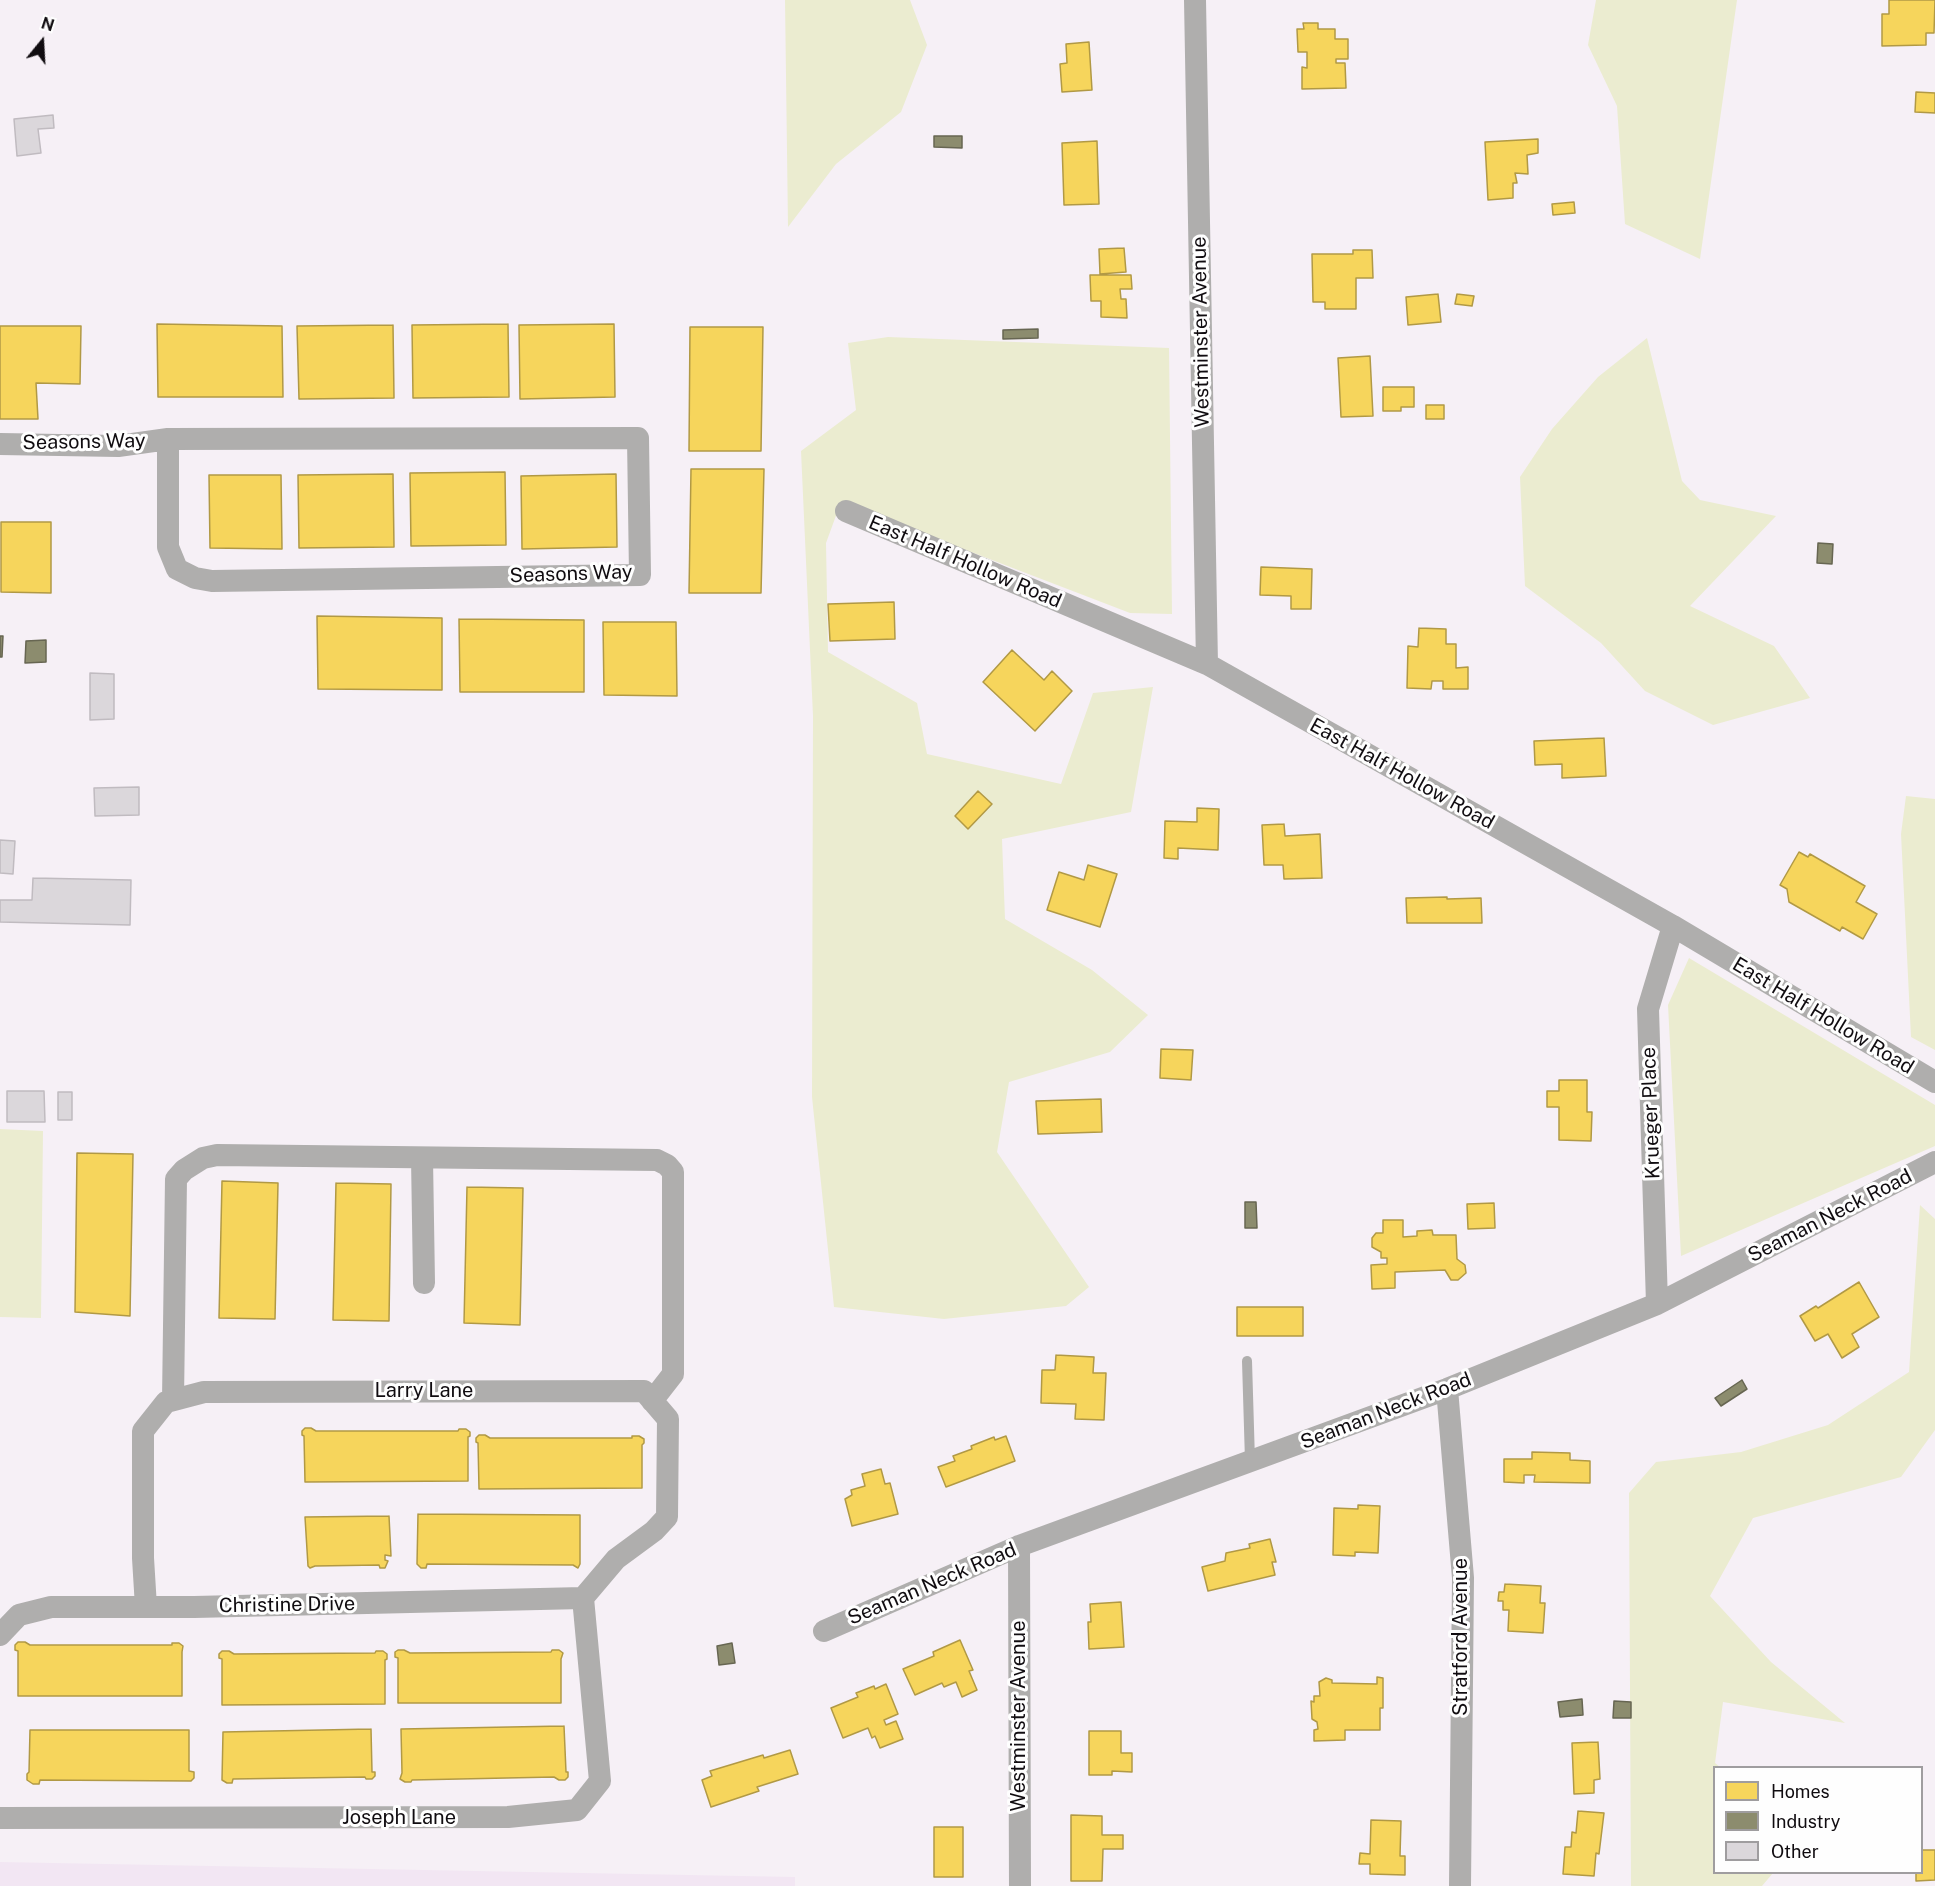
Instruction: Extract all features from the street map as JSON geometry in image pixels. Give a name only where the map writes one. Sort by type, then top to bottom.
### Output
[{"type":"street","name":"Westminster Avenue","points":[[1195,0],[1207,664]]},
{"type":"street","name":"Seasons Way","points":[[0,444],[118,446],[168,439],[638,438],[640,576],[212,581],[195,578],[177,569],[168,547],[168,439]]},
{"type":"street","name":"East Half Hollow Road","points":[[846,511],[1207,664],[1673,926],[1935,1082]]},
{"type":"street","name":"Krueger Place","points":[[1657,1304],[1647,1009],[1673,926]]},
{"type":"street","points":[[173,1400],[176,1179],[184,1170],[203,1158],[217,1155],[657,1160],[667,1165],[673,1172],[673,1374],[652,1401],[668,1419],[667,1517],[654,1531],[616,1559],[583,1598]]},
{"type":"street","points":[[422,1158],[424,1283]]},
{"type":"street","name":"Seaman Neck Road","points":[[824,1631],[1019,1546],[1448,1389],[1657,1304],[1935,1162]]},
{"type":"street","name":"Stratford Avenue","points":[[1448,1389],[1463,1578],[1461,1886]]},
{"type":"street","name":"Larry Lane","points":[[146,1607],[143,1558],[143,1431],[166,1402],[204,1392],[591,1391],[644,1391],[652,1401]]},
{"type":"street","name":"Westminster Avenue","points":[[1019,1546],[1020,1886]]},
{"type":"street","name":"Christine Drive","points":[[0,1635],[19,1615],[51,1607],[583,1598]]},
{"type":"street","name":"Joseph Lane","points":[[0,1818],[508,1817],[577,1810],[600,1781],[583,1598]]},
{"type":"lane","points":[[1246,1361],[1250,1462]]},
{"type":"shaded area","points":[[0,1862],[795,1877],[795,1886],[0,1886]]},
{"type":"green space","points":[[785,0],[910,0],[927,45],[901,112],[836,164],[788,227]]},
{"type":"green space","points":[[1596,0],[1737,0],[1700,259],[1625,224],[1617,106],[1588,45]]},
{"type":"green space","points":[[888,337],[1169,348],[1172,614],[1130,613],[841,502],[826,543],[828,652],[917,703],[927,754],[1061,784],[1093,693],[1153,687],[1131,812],[1002,839],[1005,919],[1092,970],[1148,1015],[1110,1052],[1009,1082],[997,1152],[1089,1287],[1066,1306],[944,1319],[834,1307],[812,1097],[813,716],[801,451],[856,410],[848,343]]},
{"type":"green space","points":[[1647,338],[1682,481],[1700,500],[1776,516],[1690,606],[1774,646],[1810,698],[1713,725],[1645,691],[1601,643],[1525,586],[1520,477],[1552,429],[1598,377]]},
{"type":"green space","points":[[1906,796],[1935,799],[1935,1050],[1911,1037],[1901,834]]},
{"type":"green space","points":[[1689,958],[1935,1105],[1935,1146],[1681,1256],[1668,1005]]},
{"type":"green space","points":[[0,1129],[43,1131],[41,1318],[0,1317]]},
{"type":"green space","points":[[1920,1205],[1935,1219],[1935,1430],[1901,1477],[1753,1518],[1710,1596],[1771,1662],[1845,1723],[1723,1702],[1715,1763],[1719,1766],[1713,1766],[1713,1874],[1772,1874],[1762,1886],[1631,1886],[1629,1493],[1656,1462],[1741,1452],[1828,1425],[1909,1372]]},
{"type":"building: Homes","points":[[1889,0],[1935,0],[1934,33],[1926,33],[1926,45],[1882,46],[1882,14],[1889,14]]},
{"type":"building: Homes","points":[[1303,23],[1318,23],[1318,29],[1335,29],[1335,39],[1348,39],[1348,59],[1336,59],[1336,63],[1345,63],[1346,88],[1302,89],[1302,67],[1307,68],[1307,52],[1298,52],[1297,29],[1304,29]]},
{"type":"building: Homes","points":[[1089,42],[1092,90],[1062,92],[1060,64],[1067,63],[1066,44]]},
{"type":"building: Homes","points":[[1916,92],[1935,93],[1935,113],[1915,112]]},
{"type":"building: Homes","points":[[1538,139],[1538,153],[1527,155],[1528,174],[1515,173],[1517,183],[1513,183],[1513,198],[1488,200],[1485,142]]},
{"type":"building: Homes","points":[[1097,141],[1099,204],[1064,205],[1062,143]]},
{"type":"building: Homes","points":[[1574,202],[1575,213],[1553,215],[1552,204]]},
{"type":"building: Homes","points":[[1124,248],[1126,272],[1100,274],[1099,249]]},
{"type":"building: Homes","points":[[1353,250],[1372,250],[1373,278],[1356,278],[1356,309],[1325,309],[1325,302],[1313,302],[1312,254],[1353,254]]},
{"type":"building: Homes","points":[[1090,275],[1131,275],[1132,289],[1120,289],[1121,299],[1126,299],[1127,318],[1101,317],[1101,301],[1091,301]]},
{"type":"building: Homes","points":[[1438,294],[1441,322],[1408,325],[1406,297]]},
{"type":"building: Homes","points":[[1457,294],[1474,296],[1472,306],[1455,304]]},
{"type":"building: Homes","points":[[157,324],[282,326],[283,397],[158,397]]},
{"type":"building: Homes","points":[[508,324],[509,397],[413,398],[412,325]]},
{"type":"building: Homes","points":[[614,324],[615,397],[520,399],[519,325]]},
{"type":"building: Homes","points":[[393,325],[394,398],[299,399],[297,326]]},
{"type":"building: Homes","points":[[0,326],[81,326],[80,384],[36,383],[38,419],[0,419]]},
{"type":"building: Homes","points":[[690,327],[763,327],[761,451],[689,451]]},
{"type":"building: Homes","points":[[1370,356],[1373,416],[1341,417],[1338,358]]},
{"type":"building: Homes","points":[[1383,387],[1414,387],[1414,407],[1401,407],[1401,411],[1383,411]]},
{"type":"building: Homes","points":[[1426,405],[1444,405],[1444,419],[1426,419]]},
{"type":"building: Homes","points":[[691,469],[764,469],[761,593],[689,593]]},
{"type":"building: Homes","points":[[505,472],[506,545],[411,546],[410,473]]},
{"type":"building: Homes","points":[[393,474],[394,547],[299,548],[298,475]]},
{"type":"building: Homes","points":[[616,474],[617,547],[522,549],[521,476]]},
{"type":"building: Homes","points":[[209,475],[281,475],[282,549],[210,548]]},
{"type":"building: Homes","points":[[1,522],[51,522],[51,593],[1,592]]},
{"type":"building: Homes","points":[[1261,567],[1312,569],[1311,609],[1291,609],[1291,596],[1260,595]]},
{"type":"building: Homes","points":[[894,602],[895,639],[830,641],[828,604]]},
{"type":"building: Homes","points":[[317,616],[442,618],[442,690],[318,689]]},
{"type":"building: Homes","points":[[459,619],[584,620],[584,692],[460,692]]},
{"type":"building: Homes","points":[[603,622],[676,622],[677,696],[604,695]]},
{"type":"building: Homes","points":[[1419,628],[1446,629],[1446,644],[1456,644],[1456,668],[1468,667],[1468,689],[1443,689],[1443,681],[1432,681],[1431,689],[1407,688],[1408,646],[1418,647]]},
{"type":"building: Homes","points":[[1012,650],[1044,680],[1052,671],[1072,691],[1035,731],[983,682]]},
{"type":"building: Homes","points":[[1604,738],[1606,776],[1562,778],[1562,764],[1535,765],[1534,741]]},
{"type":"building: Homes","points":[[978,791],[992,804],[968,829],[955,816]]},
{"type":"building: Homes","points":[[1197,808],[1219,809],[1218,850],[1178,848],[1178,859],[1164,858],[1165,821],[1197,822]]},
{"type":"building: Homes","points":[[1284,824],[1285,836],[1320,834],[1322,878],[1284,879],[1283,865],[1264,865],[1262,825]]},
{"type":"building: Homes","points":[[1799,852],[1808,857],[1810,854],[1865,886],[1856,902],[1877,914],[1863,939],[1842,927],[1840,931],[1789,902],[1787,889],[1780,885]]},
{"type":"building: Homes","points":[[1088,865],[1117,874],[1100,927],[1047,910],[1059,872],[1084,880]]},
{"type":"building: Homes","points":[[1447,897],[1447,899],[1481,898],[1482,923],[1407,923],[1406,898]]},
{"type":"building: Homes","points":[[1161,1049],[1193,1050],[1191,1080],[1160,1078]]},
{"type":"building: Homes","points":[[1559,1080],[1587,1080],[1587,1112],[1592,1112],[1591,1141],[1559,1140],[1559,1107],[1547,1107],[1547,1091],[1559,1091]]},
{"type":"building: Homes","points":[[1101,1099],[1102,1132],[1038,1134],[1036,1101]]},
{"type":"building: Homes","points":[[77,1153],[133,1154],[130,1316],[75,1312]]},
{"type":"building: Homes","points":[[222,1181],[278,1183],[275,1319],[219,1318]]},
{"type":"building: Homes","points":[[336,1183],[391,1184],[389,1321],[333,1320]]},
{"type":"building: Homes","points":[[467,1187],[523,1188],[520,1325],[464,1323]]},
{"type":"building: Homes","points":[[1494,1203],[1495,1228],[1468,1229],[1467,1204]]},
{"type":"building: Homes","points":[[1383,1220],[1403,1220],[1403,1237],[1417,1236],[1417,1231],[1432,1230],[1433,1235],[1456,1235],[1457,1259],[1465,1265],[1466,1273],[1458,1280],[1451,1280],[1445,1270],[1395,1272],[1395,1288],[1372,1289],[1371,1265],[1387,1264],[1387,1258],[1381,1258],[1381,1252],[1372,1247],[1372,1238],[1376,1233],[1383,1233]]},
{"type":"building: Homes","points":[[1859,1282],[1879,1317],[1852,1334],[1859,1347],[1842,1358],[1828,1334],[1815,1341],[1800,1316],[1816,1306],[1818,1308]]},
{"type":"building: Homes","points":[[1237,1307],[1303,1307],[1303,1336],[1237,1336]]},
{"type":"building: Homes","points":[[1056,1355],[1094,1357],[1093,1373],[1106,1373],[1104,1420],[1075,1419],[1076,1404],[1041,1403],[1042,1370],[1055,1370]]},
{"type":"building: Homes","points":[[305,1428],[316,1431],[458,1431],[466,1429],[470,1432],[468,1481],[305,1482],[302,1431]]},
{"type":"building: Homes","points":[[479,1435],[490,1438],[632,1438],[632,1436],[639,1436],[644,1439],[642,1488],[479,1489],[476,1438]]},
{"type":"building: Homes","points":[[1006,1436],[1015,1461],[946,1487],[938,1467],[955,1461],[953,1456],[972,1449],[971,1446],[994,1437],[995,1440]]},
{"type":"building: Homes","points":[[1532,1452],[1570,1453],[1570,1460],[1590,1461],[1590,1483],[1534,1482],[1535,1475],[1524,1475],[1524,1483],[1504,1482],[1504,1459],[1532,1459]]},
{"type":"building: Homes","points":[[881,1469],[885,1484],[890,1483],[898,1514],[852,1526],[845,1499],[852,1495],[851,1490],[865,1486],[862,1474]]},
{"type":"building: Homes","points":[[1358,1505],[1380,1506],[1378,1553],[1355,1552],[1355,1556],[1333,1555],[1334,1508],[1358,1509]]},
{"type":"building: Homes","points":[[418,1514],[580,1515],[580,1564],[578,1568],[573,1565],[427,1564],[426,1568],[421,1568],[417,1564]]},
{"type":"building: Homes","points":[[389,1516],[391,1556],[385,1555],[385,1560],[388,1561],[385,1568],[380,1568],[379,1565],[310,1568],[308,1566],[305,1517]]},
{"type":"building: Homes","points":[[1270,1539],[1276,1562],[1272,1562],[1275,1575],[1208,1591],[1202,1567],[1225,1561],[1226,1553],[1250,1548],[1249,1544]]},
{"type":"building: Homes","points":[[1505,1584],[1541,1586],[1540,1603],[1545,1603],[1543,1633],[1508,1631],[1509,1610],[1503,1610],[1503,1601],[1498,1601],[1499,1592],[1504,1592]]},
{"type":"building: Homes","points":[[1121,1602],[1124,1647],[1089,1649],[1090,1604]]},
{"type":"building: Homes","points":[[960,1640],[973,1670],[969,1671],[977,1690],[962,1697],[956,1682],[944,1687],[942,1683],[915,1695],[903,1669],[934,1656],[933,1652]]},
{"type":"building: Homes","points":[[18,1642],[30,1645],[172,1645],[172,1643],[179,1643],[183,1646],[182,1696],[18,1696],[18,1651],[15,1650],[15,1645]]},
{"type":"building: Homes","points":[[398,1650],[410,1653],[551,1652],[559,1650],[563,1653],[561,1703],[398,1703],[398,1658],[395,1657],[395,1652]]},
{"type":"building: Homes","points":[[222,1651],[234,1654],[375,1653],[383,1651],[387,1654],[385,1704],[222,1705],[222,1659],[219,1658],[219,1654]]},
{"type":"building: Homes","points":[[1377,1677],[1383,1678],[1380,1730],[1345,1730],[1345,1740],[1314,1741],[1314,1730],[1318,1729],[1317,1722],[1312,1719],[1311,1701],[1314,1702],[1314,1696],[1320,1696],[1319,1682],[1326,1678],[1332,1680],[1332,1683],[1377,1684]]},
{"type":"building: Homes","points":[[886,1684],[898,1714],[884,1720],[886,1725],[896,1721],[903,1739],[880,1748],[875,1736],[872,1738],[868,1728],[843,1738],[831,1708],[858,1697],[856,1693]]},
{"type":"building: Homes","points":[[564,1726],[566,1772],[568,1772],[565,1780],[554,1777],[405,1782],[400,1779],[402,1773],[401,1729]]},
{"type":"building: Homes","points":[[371,1729],[372,1772],[375,1772],[372,1779],[365,1777],[233,1779],[232,1783],[222,1780],[223,1732]]},
{"type":"building: Homes","points":[[30,1730],[189,1730],[189,1771],[194,1772],[194,1778],[191,1781],[40,1780],[39,1784],[33,1784],[27,1780]]},
{"type":"building: Homes","points":[[1089,1731],[1121,1731],[1121,1753],[1132,1753],[1132,1772],[1112,1771],[1112,1775],[1089,1775]]},
{"type":"building: Homes","points":[[1598,1742],[1600,1779],[1594,1780],[1594,1793],[1574,1794],[1572,1743]]},
{"type":"building: Homes","points":[[790,1750],[798,1774],[757,1787],[759,1791],[711,1807],[702,1780],[712,1776],[710,1771],[763,1755],[764,1758]]},
{"type":"building: Homes","points":[[1578,1811],[1604,1813],[1594,1876],[1563,1874],[1565,1847],[1571,1847],[1572,1832],[1576,1833]]},
{"type":"building: Homes","points":[[1071,1815],[1102,1816],[1102,1835],[1123,1835],[1123,1849],[1103,1849],[1102,1881],[1071,1881]]},
{"type":"building: Homes","points":[[1371,1820],[1401,1821],[1400,1856],[1405,1856],[1405,1875],[1370,1874],[1370,1864],[1359,1864],[1360,1853],[1370,1854]]},
{"type":"building: Homes","points":[[934,1827],[963,1827],[963,1877],[934,1877]]},
{"type":"building: Homes","points":[[1923,1850],[1935,1850],[1935,1880],[1916,1881],[1916,1874],[1923,1874]]},
{"type":"building: Industry","points":[[934,136],[962,136],[962,148],[934,147]]},
{"type":"building: Industry","points":[[1038,329],[1038,338],[1003,339],[1003,330]]},
{"type":"building: Industry","points":[[1818,543],[1833,544],[1832,564],[1817,563]]},
{"type":"building: Industry","points":[[0,636],[3,636],[2,657],[0,657]]},
{"type":"building: Industry","points":[[46,640],[46,662],[25,663],[26,641]]},
{"type":"building: Industry","points":[[1245,1202],[1256,1202],[1257,1228],[1245,1228]]},
{"type":"building: Industry","points":[[1742,1380],[1747,1389],[1721,1406],[1715,1398]]},
{"type":"building: Industry","points":[[732,1643],[735,1663],[719,1665],[717,1646]]},
{"type":"building: Industry","points":[[1582,1699],[1583,1715],[1560,1717],[1558,1702]]},
{"type":"building: Industry","points":[[1614,1701],[1631,1702],[1631,1718],[1613,1718]]},
{"type":"building: Other","points":[[53,115],[54,128],[38,129],[41,153],[17,156],[14,119]]},
{"type":"building: Other","points":[[90,673],[114,674],[114,719],[90,720]]},
{"type":"building: Other","points":[[139,787],[139,815],[95,816],[94,788]]},
{"type":"building: Other","points":[[0,840],[15,841],[13,874],[0,873]]},
{"type":"building: Other","points":[[33,878],[131,880],[130,925],[0,922],[0,900],[32,900]]},
{"type":"building: Other","points":[[7,1091],[44,1091],[45,1122],[7,1122]]},
{"type":"building: Other","points":[[58,1092],[72,1092],[72,1120],[58,1120]]}]
